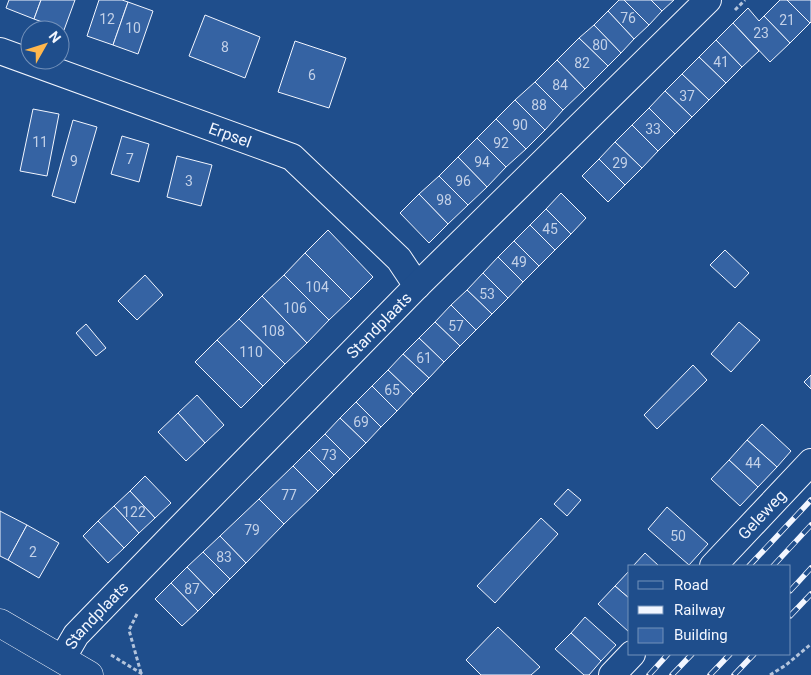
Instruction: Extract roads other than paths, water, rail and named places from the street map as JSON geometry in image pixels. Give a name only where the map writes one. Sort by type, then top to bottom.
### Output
[{"type":"street","name":"Standplaats","points":[[62,659],[82,628],[417,286],[708,0]]},
{"type":"street","name":"Erpsel","points":[[0,51],[292,157],[399,259],[417,286]]},
{"type":"street","name":"Geleweg","points":[[715,565],[811,462]]},
{"type":"street","points":[[0,623],[89,675]]},
{"type":"street","points":[[612,675],[631,655]]},
{"type":"railway","points":[[750,565],[811,500]]},
{"type":"railway","points":[[774,565],[811,525]]},
{"type":"railway","points":[[791,590],[811,568]]},
{"type":"railway","points":[[791,615],[811,594]]},
{"type":"railway","points":[[649,675],[667,655]]},
{"type":"railway","points":[[672,675],[691,655]]},
{"type":"railway","points":[[710,675],[729,655]]},
{"type":"railway","points":[[734,675],[753,655]]}]
